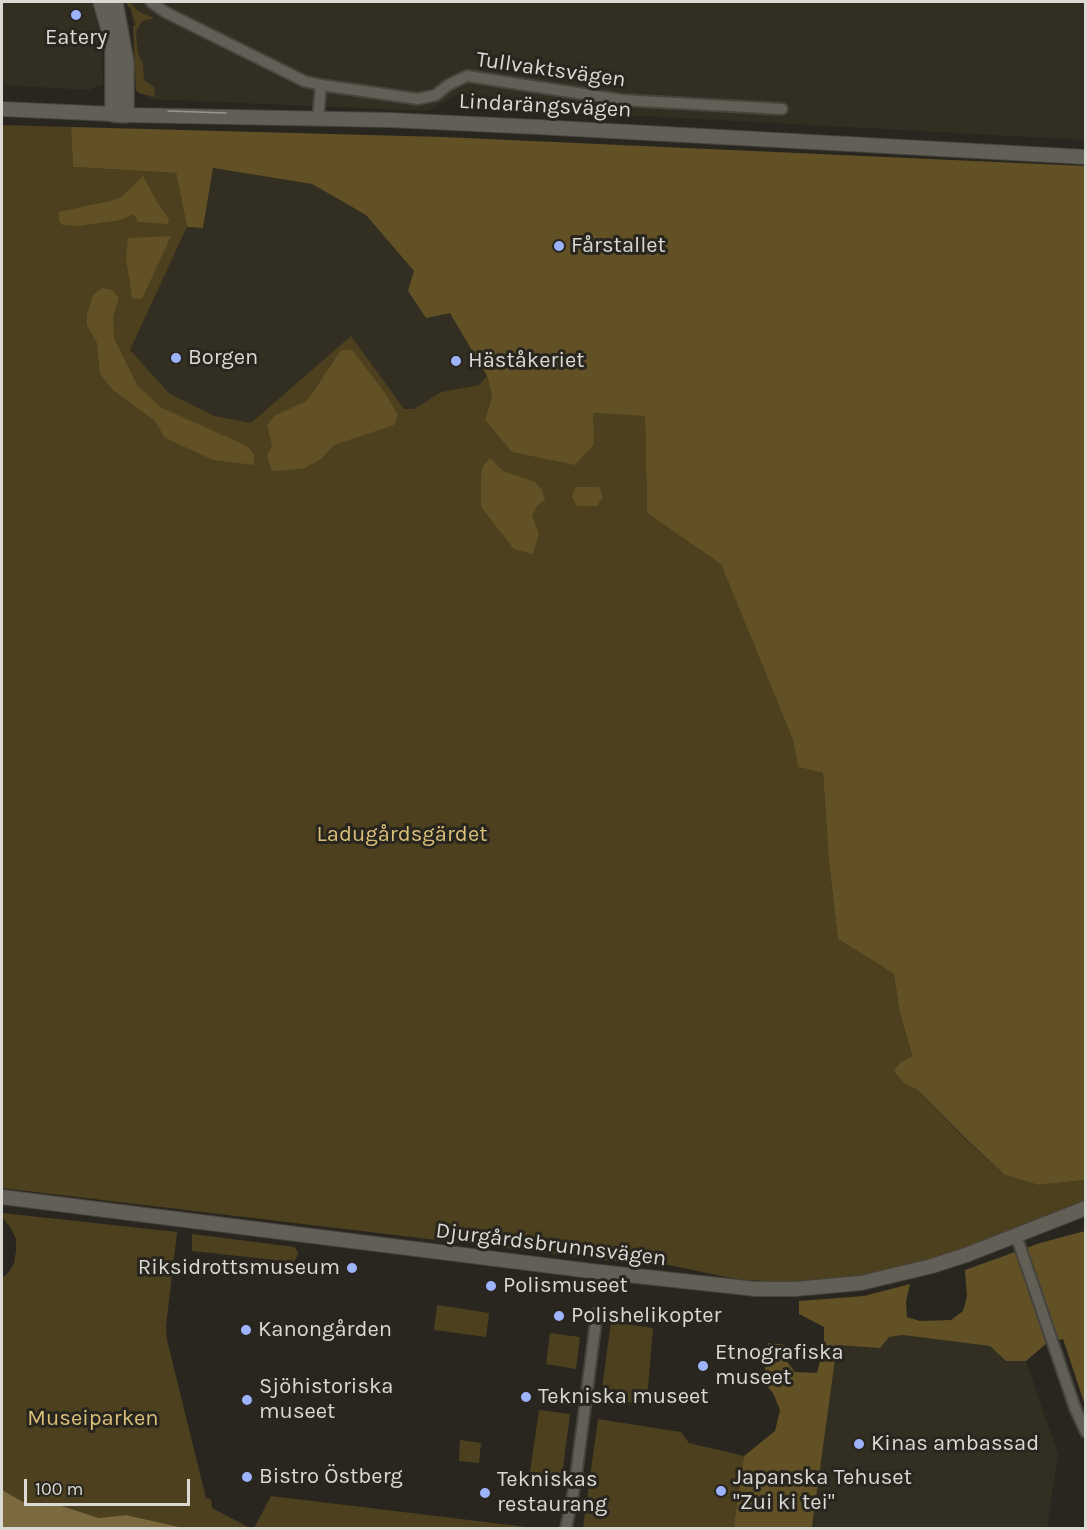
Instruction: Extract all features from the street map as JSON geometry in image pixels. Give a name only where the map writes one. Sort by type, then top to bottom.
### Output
[{"type":"main road","points":[[101,2],[113,44],[120,114]]},
{"type":"main road","points":[[115,2],[126,62],[120,114]]},
{"type":"street","name":"Tullvaktsvägen","points":[[151,2],[165,12],[304,81],[321,85],[418,99],[436,95],[448,85],[467,76],[622,100],[782,109]]},
{"type":"street","points":[[318,118],[321,85]]},
{"type":"street","name":"Lindarängsvägen","points":[[2,109],[538,127],[1086,157]]},
{"type":"street","name":"Djurgårdsbrunnsvägen","points":[[2,1197],[398,1248],[756,1289],[795,1289],[861,1284],[932,1266],[1086,1208]]},
{"type":"street","points":[[1016,1235],[1075,1408],[1086,1432]]},
{"type":"street","points":[[566,1528],[575,1484],[597,1313]]},
{"type":"shaded area","points":[[2,2],[91,2],[101,37],[103,84],[89,90],[2,85]]},
{"type":"shaded area","points":[[128,2],[1085,2],[1085,140],[625,115],[460,93],[429,111],[149,99],[138,88],[134,26]]},
{"type":"shaded area","points":[[71,127],[443,137],[1085,166],[1085,1180],[1038,1185],[1005,1175],[918,1090],[904,1083],[894,1071],[900,1063],[912,1056],[899,1009],[894,974],[838,939],[829,863],[823,773],[798,767],[793,740],[721,564],[647,513],[645,416],[593,413],[594,444],[575,465],[512,452],[485,420],[492,396],[487,376],[450,313],[426,318],[408,291],[414,271],[366,215],[312,184],[213,168],[203,228],[187,227],[176,173],[73,167]]},
{"type":"shaded area","points":[[213,168],[312,184],[366,215],[450,312],[487,376],[479,385],[441,392],[414,409],[250,423],[215,416],[170,394],[130,350],[187,227],[203,228]]},
{"type":"shaded area","points":[[143,176],[169,219],[168,224],[138,222],[134,214],[120,220],[79,226],[63,225],[59,222],[59,212],[114,200],[123,196]]},
{"type":"shaded area","points":[[171,236],[142,299],[132,298],[126,258],[128,238]]},
{"type":"shaded area","points":[[102,288],[112,290],[119,298],[113,316],[114,338],[137,385],[160,407],[247,446],[254,454],[254,465],[213,460],[165,438],[155,421],[113,390],[100,374],[97,343],[87,325],[87,315],[93,295]]},
{"type":"shaded area","points":[[341,350],[352,350],[385,393],[398,415],[394,425],[334,445],[320,460],[302,469],[272,471],[267,455],[272,446],[267,425],[274,416],[305,402]]},
{"type":"shaded area","points":[[490,458],[503,471],[535,482],[542,490],[545,500],[537,506],[532,515],[539,534],[533,554],[514,549],[481,507],[481,476],[483,466]]},
{"type":"shaded area","points":[[576,487],[599,487],[603,497],[597,506],[577,506],[572,497]]},
{"type":"shaded area","points":[[1085,1231],[1085,1405],[1063,1339],[1047,1343],[1026,1361],[1006,1361],[990,1346],[903,1335],[889,1337],[880,1348],[837,1345],[812,1527],[818,1528],[735,1528],[744,1456],[775,1431],[780,1410],[773,1393],[766,1385],[765,1367],[768,1343],[785,1345],[786,1360],[795,1372],[817,1373],[824,1344],[824,1327],[799,1314],[799,1301],[864,1296],[910,1284],[906,1302],[907,1317],[920,1321],[951,1320],[963,1311],[967,1296],[965,1270],[1040,1243]]},
{"type":"shaded area","points":[[903,1335],[990,1346],[1006,1361],[1026,1361],[1058,1454],[1047,1528],[812,1527],[837,1345]]},
{"type":"shaded area","points":[[2,1490],[27,1504],[59,1505],[99,1518],[126,1515],[184,1528],[2,1528]]},
{"type":"green space","points":[[126,2],[130,2],[138,11],[154,18],[142,21],[137,29],[136,37],[138,54],[143,64],[144,80],[155,88],[154,97],[136,90],[133,26],[136,25]]},
{"type":"green space","name":"Ladugårdsgärdet","points":[[2,125],[71,127],[73,167],[176,173],[187,227],[130,350],[170,394],[215,416],[251,423],[351,336],[404,409],[414,409],[441,392],[479,385],[487,376],[492,396],[485,420],[593,413],[645,415],[647,513],[721,563],[793,740],[798,767],[823,773],[829,863],[838,939],[894,974],[899,1009],[912,1057],[900,1063],[904,1082],[918,1090],[963,1137],[1005,1175],[1038,1185],[1085,1180],[1086,1202],[999,1237],[917,1265],[853,1277],[777,1282],[736,1279],[659,1263],[637,1264],[2,1188]]},
{"type":"green space","name":"Museiparken","points":[[2,1213],[177,1232],[166,1326],[167,1340],[206,1498],[211,1499],[212,1508],[250,1528],[184,1528],[126,1515],[99,1518],[59,1505],[27,1504],[2,1490],[2,1278],[14,1263],[16,1239],[2,1217]]},
{"type":"green space","points":[[192,1234],[295,1247],[298,1253],[294,1262],[192,1251]]},
{"type":"green space","points":[[437,1305],[489,1313],[486,1337],[434,1330]]},
{"type":"green space","points":[[611,1322],[653,1328],[647,1401],[638,1400],[637,1403],[616,1401],[616,1398],[601,1396]]},
{"type":"green space","points":[[550,1333],[580,1337],[576,1369],[546,1364]]},
{"type":"green space","points":[[539,1410],[570,1414],[562,1476],[530,1472]]},
{"type":"green space","points":[[598,1419],[681,1432],[689,1443],[744,1456],[735,1528],[583,1528]]},
{"type":"green space","points":[[460,1440],[481,1443],[479,1463],[459,1461]]},
{"type":"green space","points":[[271,1496],[535,1528],[254,1528]]},
{"type":"tram line","points":[[168,111],[226,113]]},
{"type":"place","name":"Eatery","points":[[76,15]]},
{"type":"place","name":"Fårstallet","points":[[559,246]]},
{"type":"place","name":"Borgen","points":[[176,358]]},
{"type":"place","name":"Häståkeriet","points":[[456,361]]},
{"type":"place","name":"Riksidrottsmuseum","points":[[352,1268]]},
{"type":"place","name":"Polismuseet","points":[[491,1286]]},
{"type":"place","name":"Polishelikopter","points":[[559,1316]]},
{"type":"place","name":"Kanongården","points":[[246,1330]]},
{"type":"place","name":"Etnografiska museet","points":[[703,1366]]},
{"type":"place","name":"Tekniska museet","points":[[526,1397]]},
{"type":"place","name":"Sjöhistoriska museet","points":[[247,1400]]},
{"type":"place","name":"Kinas ambassad","points":[[859,1444]]},
{"type":"place","name":"Bistro Östberg","points":[[247,1477]]},
{"type":"place","name":"Japanska Tehuset \"Zui ki tei\"","points":[[721,1491]]},
{"type":"place","name":"Tekniskas restaurang","points":[[485,1493]]}]
